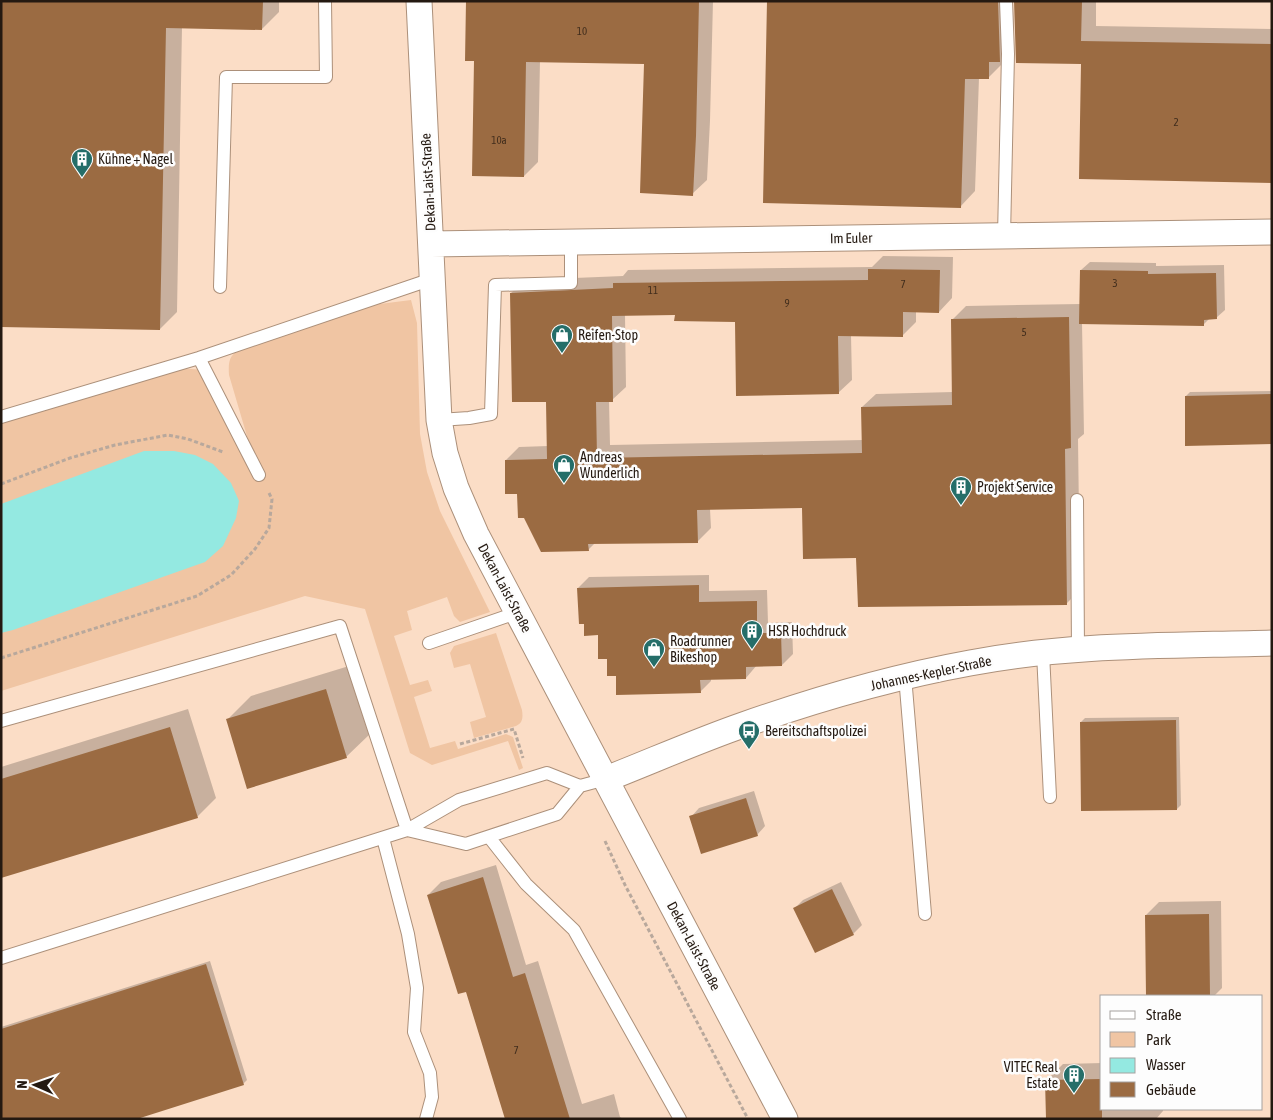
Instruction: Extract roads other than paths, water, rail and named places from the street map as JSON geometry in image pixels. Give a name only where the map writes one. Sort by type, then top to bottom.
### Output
[{"type":"street","name":"Dekan-Laist-Straße","points":[[419,1],[432,279],[440,420],[444,452],[456,488],[476,534],[785,1119]]},
{"type":"street","name":"Im Euler","points":[[431,244],[1272,232]]},
{"type":"street","name":"Johannes-Kepler-Straße","points":[[606,779],[742,725],[832,696],[904,676],[972,662],[1078,650],[1272,643]]},
{"type":"lane","points":[[220,287],[226,77],[326,77],[326,1]]},
{"type":"lane","points":[[1004,236],[1008,54],[1006,1]]},
{"type":"lane","points":[[440,420],[491,414],[494,285],[571,283],[571,242]]},
{"type":"lane","points":[[1,417],[199,358],[432,279]]},
{"type":"lane","points":[[199,358],[259,474]]},
{"type":"lane","points":[[1078,500],[1078,650]]},
{"type":"lane","points":[[429,643],[518,612]]},
{"type":"lane","points":[[1,721],[340,626],[407,830]]},
{"type":"lane","points":[[1043,653],[1050,797]]},
{"type":"lane","points":[[904,676],[925,914]]},
{"type":"lane","points":[[1,958],[407,830],[459,800],[547,773],[580,786]]},
{"type":"lane","points":[[407,830],[466,844],[557,814],[580,786],[606,779]]},
{"type":"lane","points":[[489,836],[526,884],[574,930],[680,1119]]},
{"type":"lane","points":[[383,838],[408,934],[417,988],[414,1032],[430,1073],[432,1097],[426,1119]]},
{"type":"water","points":[[144,451],[174,451],[195,455],[213,464],[231,483],[239,501],[236,518],[223,546],[205,562],[1,633],[1,504]]},
{"type":"place","name":"Kühne + Nagel","points":[[82,178]]},
{"type":"place","name":"Reifen-Stop","points":[[562,354]]},
{"type":"place","name":"Andreas Wunderlich","points":[[564,484]]},
{"type":"place","name":"Projekt Service","points":[[961,506]]},
{"type":"place","name":"HSR Hochdruck","points":[[752,650]]},
{"type":"place","name":"Roadrunner Bikeshop","points":[[654,668]]},
{"type":"place","name":"Bereitschaftspolizei","points":[[749,750]]},
{"type":"place","name":"VITEC Real Estate","points":[[1074,1094]]}]
